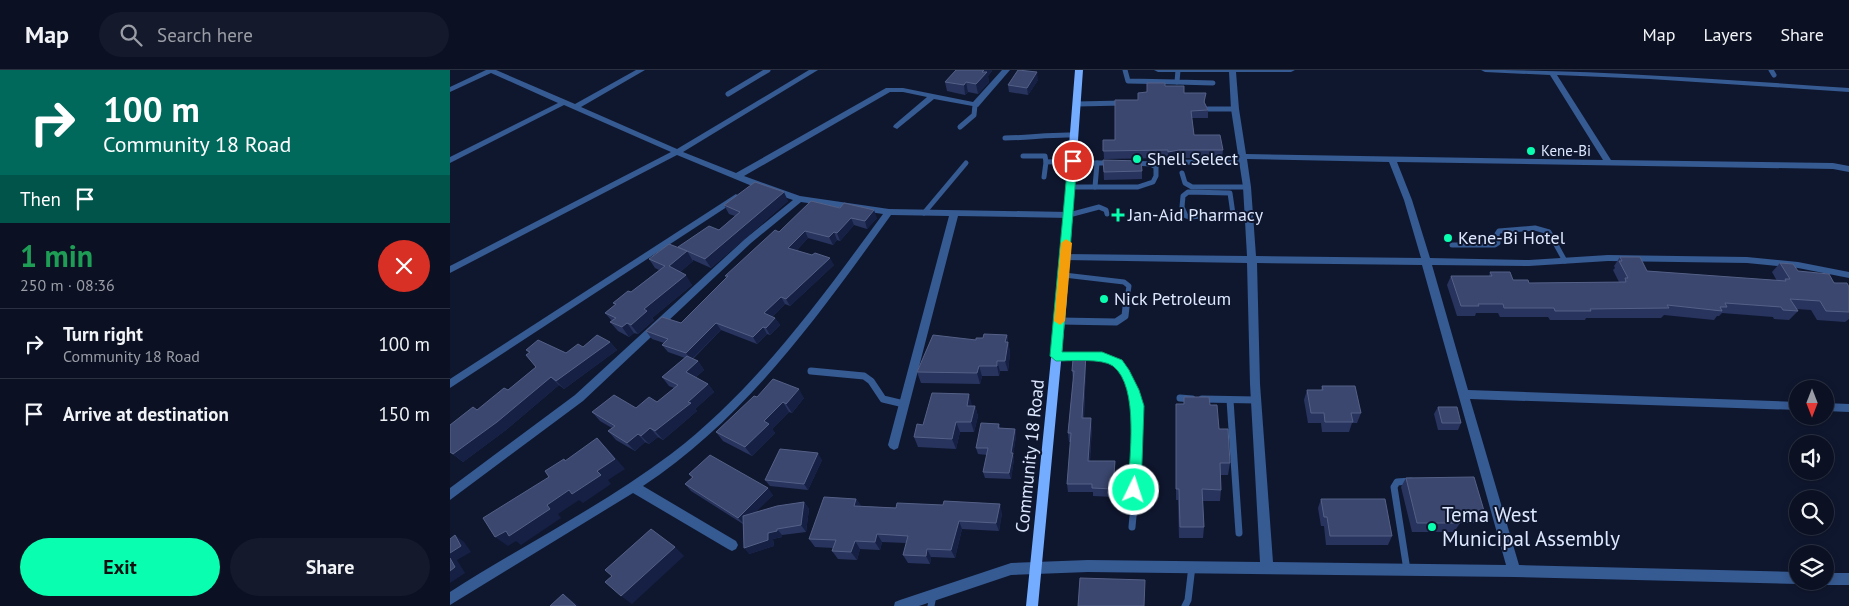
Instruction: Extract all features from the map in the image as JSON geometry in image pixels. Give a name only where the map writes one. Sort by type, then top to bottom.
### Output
[{"type":"main road","name":"Community 18 Road","points":[[1032,606],[1060,321],[1079,70]]},
{"type":"street","points":[[450,90],[491,70],[677,152],[799,199],[889,212],[1069,215]]},
{"type":"street","points":[[576,107],[641,70]]},
{"type":"street","points":[[450,270],[677,152],[814,70]]},
{"type":"street","points":[[738,176],[883,93],[897,89],[975,105],[1006,70]]},
{"type":"street","points":[[1158,70],[1291,70]]},
{"type":"street","points":[[1485,70],[1552,73],[1596,72],[1849,90]]},
{"type":"street","points":[[1232,71],[1235,109],[1244,160],[1249,213],[1256,400],[1267,568]]},
{"type":"street","points":[[1552,73],[1608,162]]},
{"type":"street","points":[[897,127],[932,97]]},
{"type":"street","points":[[450,160],[565,102]]},
{"type":"street","points":[[1244,160],[1608,162],[1833,166],[1849,169]]},
{"type":"street","points":[[1392,160],[1408,200],[1426,260],[1514,571]]},
{"type":"street","points":[[450,384],[756,184]]},
{"type":"street","points":[[450,495],[579,398],[748,241],[799,199]]},
{"type":"street","points":[[450,599],[632,486],[675,457],[707,430],[759,381],[810,320],[889,212]]},
{"type":"street","points":[[894,445],[954,214]]},
{"type":"street","points":[[1065,257],[1529,262],[1608,258],[1747,260],[1798,265],[1849,275]]},
{"type":"street","points":[[1463,394],[1789,406]]},
{"type":"street","points":[[1834,407],[1849,408]]},
{"type":"street","points":[[632,486],[732,545]]},
{"type":"street","points":[[900,606],[932,600],[1011,569],[1088,566],[1514,571],[1789,578]]},
{"type":"street","points":[[1834,579],[1849,579]]},
{"type":"lane","points":[[728,94],[768,70]]},
{"type":"lane","points":[[1125,70],[1128,81],[1133,82],[1213,82]]},
{"type":"lane","points":[[1177,82],[1178,70]]},
{"type":"lane","points":[[1077,104],[1134,103]]},
{"type":"lane","points":[[960,127],[974,115],[975,105]]},
{"type":"lane","points":[[1208,108],[1235,109]]},
{"type":"lane","points":[[1004,138],[1024,138],[1050,134],[1074,135]]},
{"type":"lane","points":[[1023,156],[1045,156],[1044,177]]},
{"type":"lane","points":[[1179,162],[1244,160]]},
{"type":"lane","points":[[1046,162],[1115,163]]},
{"type":"lane","points":[[924,213],[966,163]]},
{"type":"lane","points":[[1095,187],[1097,163]]},
{"type":"lane","points":[[1071,187],[1138,187],[1149,186],[1155,182],[1157,176],[1156,167],[1150,164],[1124,163]]},
{"type":"lane","points":[[1182,173],[1185,183],[1192,187],[1247,187]]},
{"type":"lane","points":[[1233,214],[1230,193],[1184,193],[1182,207],[1186,216],[1233,214],[1249,213]]},
{"type":"lane","points":[[1069,215],[1100,207],[1106,210],[1107,214]]},
{"type":"lane","points":[[1452,245],[1495,244],[1498,243],[1497,234],[1499,231],[1535,228],[1549,232],[1565,261]]},
{"type":"lane","points":[[1060,321],[1116,322],[1125,316],[1130,291],[1129,286],[1124,282],[1064,275]]},
{"type":"lane","points":[[1056,356],[1102,357],[1118,363],[1133,390],[1138,406],[1132,526]]},
{"type":"lane","points":[[811,371],[864,376],[871,381],[883,399],[904,404]]},
{"type":"lane","points":[[1180,398],[1256,400]]},
{"type":"lane","points":[[1230,400],[1239,533]]},
{"type":"lane","points":[[1407,570],[1394,487],[1396,482],[1422,481]]},
{"type":"lane","points":[[1185,606],[1188,600],[1192,566]]},
{"type":"building","points":[[956,70],[984,70],[982,72],[987,72],[976,84],[966,82],[964,85],[945,82]]},
{"type":"building","points":[[1018,70],[1037,72],[1027,88],[1008,85]]},
{"type":"building","points":[[1147,83],[1165,83],[1165,86],[1184,86],[1184,93],[1206,93],[1204,102],[1208,110],[1191,111],[1194,135],[1220,135],[1223,150],[1179,150],[1168,152],[1168,150],[1103,151],[1103,140],[1115,140],[1115,100],[1138,100],[1138,93],[1147,92]]},
{"type":"building","points":[[1103,160],[1141,161],[1142,171],[1104,172]]},
{"type":"building","points":[[755,182],[784,192],[705,259],[678,247],[709,226],[719,230],[740,212],[724,205]]},
{"type":"building","points":[[811,201],[840,208],[844,203],[874,210],[865,221],[851,218],[837,233],[834,232],[829,237],[805,231],[788,248],[830,258],[786,299],[781,297],[764,313],[775,318],[766,328],[763,327],[753,337],[716,323],[686,353],[662,345],[668,339],[646,331],[662,317],[681,323],[728,276],[725,276],[775,230],[779,232]]},
{"type":"building","points":[[669,244],[687,251],[669,266],[686,275],[644,309],[647,311],[631,325],[627,323],[622,327],[610,322],[616,318],[605,313],[616,304],[613,303],[665,266],[649,259]]},
{"type":"building","points":[[1620,257],[1640,257],[1647,271],[1786,281],[1785,279],[1790,279],[1780,263],[1793,264],[1798,271],[1829,274],[1834,283],[1847,283],[1849,287],[1849,312],[1826,311],[1820,301],[1790,299],[1798,311],[1783,310],[1781,307],[1725,303],[1727,307],[1720,307],[1722,311],[1667,305],[1669,308],[1590,309],[1591,311],[1555,311],[1554,308],[1504,308],[1503,304],[1461,306],[1451,276],[1492,276],[1490,272],[1510,272],[1513,280],[1528,280],[1529,283],[1626,282],[1625,278],[1628,278],[1619,261],[1622,261]]},
{"type":"building","points":[[984,334],[1007,335],[1005,342],[1008,342],[1005,361],[997,361],[997,366],[979,366],[977,373],[917,372],[933,335],[976,340],[976,338],[983,338]]},
{"type":"building","points":[[597,335],[610,342],[556,381],[551,377],[497,422],[453,454],[450,452],[450,425],[473,407],[477,410],[504,388],[508,390],[536,367],[526,355],[530,352],[526,350],[538,340],[566,353],[578,344],[583,347]]},
{"type":"building","points":[[1076,354],[1086,355],[1082,418],[1091,418],[1088,461],[1115,461],[1113,489],[1092,488],[1092,484],[1067,484],[1071,433],[1068,433],[1074,371],[1072,371],[1073,359],[1075,359]]},
{"type":"building","points":[[687,356],[698,361],[686,372],[708,384],[688,402],[691,403],[655,431],[650,428],[641,436],[638,434],[627,443],[608,431],[615,426],[592,412],[614,395],[636,408],[649,397],[657,402],[678,385],[662,377]]},
{"type":"building","points":[[773,379],[799,389],[786,404],[783,402],[764,421],[769,424],[745,447],[716,432],[754,396],[757,397]]},
{"type":"building","points":[[1322,386],[1355,386],[1361,413],[1351,413],[1353,422],[1325,422],[1324,413],[1311,413],[1307,390],[1323,390]]},
{"type":"building","points":[[932,393],[969,394],[967,406],[975,406],[971,422],[956,422],[952,439],[914,437],[917,424],[923,425]]},
{"type":"building","points":[[1184,397],[1209,397],[1210,405],[1217,405],[1219,429],[1228,429],[1230,463],[1220,463],[1221,490],[1202,489],[1204,527],[1180,527],[1179,489],[1176,489],[1176,404],[1184,404]]},
{"type":"building","points":[[1438,407],[1457,407],[1461,423],[1442,423]]},
{"type":"building","points":[[981,423],[999,424],[998,428],[1015,429],[1009,473],[983,472],[988,448],[976,448]]},
{"type":"building","points":[[597,438],[615,459],[597,471],[601,475],[572,494],[569,490],[547,505],[550,509],[509,536],[506,531],[495,537],[483,518],[549,477],[545,471],[564,459],[565,461]]},
{"type":"building","points":[[780,449],[818,453],[804,484],[765,480]]},
{"type":"building","points":[[710,455],[768,488],[738,518],[685,484],[693,477],[689,474]]},
{"type":"building","points":[[1474,477],[1485,514],[1457,514],[1460,523],[1417,523],[1406,478]]},
{"type":"building","points":[[824,497],[856,499],[854,506],[896,508],[897,503],[943,505],[944,501],[1000,504],[996,523],[959,521],[951,550],[927,549],[926,556],[903,555],[908,536],[877,534],[875,542],[855,541],[851,552],[832,551],[836,540],[809,539]]},
{"type":"building","points":[[1321,499],[1385,499],[1392,536],[1330,536],[1327,517],[1324,517]]},
{"type":"building","points":[[804,502],[801,525],[777,529],[777,531],[768,533],[768,540],[744,548],[743,516],[777,506]]},
{"type":"building","points":[[651,529],[675,547],[621,596],[605,582],[612,576],[605,570]]},
{"type":"building","points":[[455,535],[461,546],[450,553],[450,539]]},
{"type":"building","points":[[450,558],[455,567],[450,571]]},
{"type":"building","points":[[1080,578],[1145,580],[1144,606],[1078,606]]},
{"type":"building","points":[[563,594],[576,606],[550,606]]},
{"type":"slow traffic","points":[[1060,321],[1066,243]]},
{"type":"place","name":"Kene-Bi","points":[[1531,151]]},
{"type":"place","name":"Shell Select","points":[[1137,159]]},
{"type":"place","name":"Jan-Aid Pharmacy","points":[[1118,215]]},
{"type":"place","name":"Kene-Bi Hotel","points":[[1448,238]]},
{"type":"place","name":"Nick Petroleum","points":[[1104,299]]},
{"type":"place","name":"Tema West Municipal Assembly","points":[[1432,527]]},
{"type":"route","points":[[1073,161],[1056,356],[1102,357],[1118,363],[1125,374],[1138,406],[1134,490]]}]
